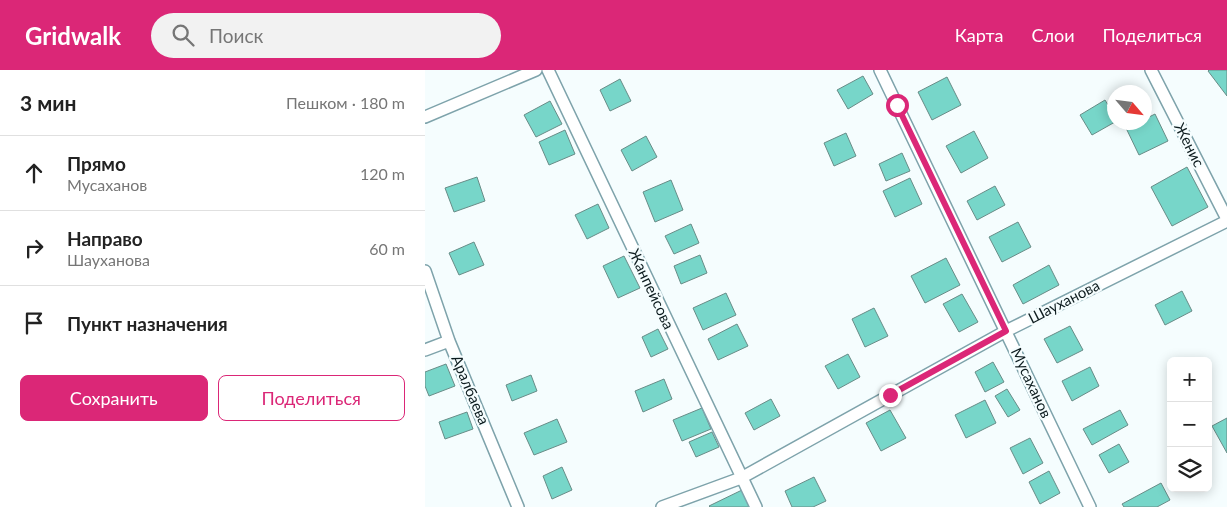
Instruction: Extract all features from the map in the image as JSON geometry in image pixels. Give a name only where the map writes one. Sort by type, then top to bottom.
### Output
[{"type":"street","points":[[425,117],[536,70]]},
{"type":"street","name":"Жанпейсова","points":[[548,70],[756,507]]},
{"type":"street","name":"Мусаханов","points":[[880,70],[1090,507]]},
{"type":"street","name":"Женис","points":[[1151,70],[1227,220]]},
{"type":"street","name":"Шауханова","points":[[662,507],[741,478],[1006,331],[1227,220]]},
{"type":"street","name":"Аралбаева","points":[[425,271],[449,341],[518,507]]},
{"type":"street","points":[[425,350],[449,341]]},
{"type":"building","points":[[1227,70],[1227,96],[1208,71]]},
{"type":"building","points":[[863,76],[873,94],[848,109],[837,90]]},
{"type":"building","points":[[947,77],[961,105],[932,120],[918,92]]},
{"type":"building","points":[[620,79],[631,101],[610,111],[600,90]]},
{"type":"building","points":[[1105,100],[1107,103],[1107,127],[1092,135],[1080,115]]},
{"type":"building","points":[[550,101],[562,124],[536,137],[524,115]]},
{"type":"building","points":[[1155,114],[1168,141],[1139,155],[1127,130],[1152,130],[1152,116]]},
{"type":"building","points":[[565,130],[575,154],[549,165],[539,142]]},
{"type":"building","points":[[974,131],[988,158],[961,173],[946,146]]},
{"type":"building","points":[[846,133],[856,156],[834,166],[824,143]]},
{"type":"building","points":[[646,136],[657,157],[632,171],[621,150]]},
{"type":"building","points":[[902,153],[910,171],[886,181],[879,164]]},
{"type":"building","points":[[1187,167],[1208,207],[1172,226],[1151,187]]},
{"type":"building","points":[[477,177],[485,201],[454,212],[445,188]]},
{"type":"building","points":[[910,178],[922,204],[895,217],[883,191]]},
{"type":"building","points":[[671,180],[683,210],[655,222],[643,192]]},
{"type":"building","points":[[995,186],[1005,205],[977,220],[967,201]]},
{"type":"building","points":[[598,204],[609,228],[587,239],[575,215]]},
{"type":"building","points":[[1018,222],[1031,247],[1002,262],[989,237]]},
{"type":"building","points":[[691,224],[699,243],[674,254],[665,236]]},
{"type":"building","points":[[474,242],[484,265],[459,275],[449,253]]},
{"type":"building","points":[[700,255],[707,273],[681,284],[674,266]]},
{"type":"building","points":[[624,256],[640,288],[618,298],[603,266]]},
{"type":"building","points":[[946,258],[960,285],[925,303],[911,276]]},
{"type":"building","points":[[1049,265],[1059,285],[1023,304],[1013,285]]},
{"type":"building","points":[[1182,291],[1192,311],[1165,325],[1155,305]]},
{"type":"building","points":[[726,293],[736,315],[703,330],[693,308]]},
{"type":"building","points":[[962,294],[978,322],[959,332],[943,304]]},
{"type":"building","points":[[874,308],[888,336],[865,347],[852,319]]},
{"type":"building","points":[[737,324],[748,346],[718,360],[708,339]]},
{"type":"building","points":[[1070,326],[1083,350],[1057,363],[1044,339]]},
{"type":"building","points":[[658,329],[668,349],[651,357],[642,337]]},
{"type":"building","points":[[848,354],[860,377],[838,389],[825,366]]},
{"type":"building","points":[[993,362],[1004,382],[985,392],[975,372]]},
{"type":"building","points":[[446,364],[455,386],[429,396],[425,386],[425,372]]},
{"type":"building","points":[[1090,367],[1099,386],[1072,401],[1062,381]]},
{"type":"building","points":[[531,375],[537,391],[512,401],[506,385]]},
{"type":"building","points":[[664,379],[672,399],[643,412],[635,391]]},
{"type":"building","points":[[1007,389],[1020,410],[1008,417],[995,396]]},
{"type":"building","points":[[771,399],[780,416],[754,430],[745,413]]},
{"type":"building","points":[[985,400],[996,423],[966,438],[955,415]]},
{"type":"building","points":[[702,408],[711,429],[682,441],[673,420]]},
{"type":"building","points":[[890,410],[906,438],[881,451],[866,423]]},
{"type":"building","points":[[1120,410],[1128,425],[1092,445],[1083,429]]},
{"type":"building","points":[[467,412],[473,429],[445,439],[439,422]]},
{"type":"building","points":[[1227,418],[1227,453],[1212,426]]},
{"type":"building","points":[[557,419],[567,442],[534,455],[524,433]]},
{"type":"building","points":[[712,432],[719,447],[696,457],[689,442]]},
{"type":"building","points":[[1030,438],[1043,463],[1023,474],[1010,448]]},
{"type":"building","points":[[1119,444],[1129,462],[1109,473],[1099,455]]},
{"type":"building","points":[[562,467],[572,490],[552,499],[543,476]]},
{"type":"building","points":[[1049,471],[1060,493],[1040,504],[1029,482]]},
{"type":"building","points":[[814,477],[826,501],[813,507],[792,507],[785,491]]},
{"type":"building","points":[[1161,483],[1170,500],[1157,507],[1124,507],[1122,504]]},
{"type":"building","points":[[742,490],[750,507],[709,506]]},
{"type":"route","points":[[890,395],[1006,331],[897,105]]}]
